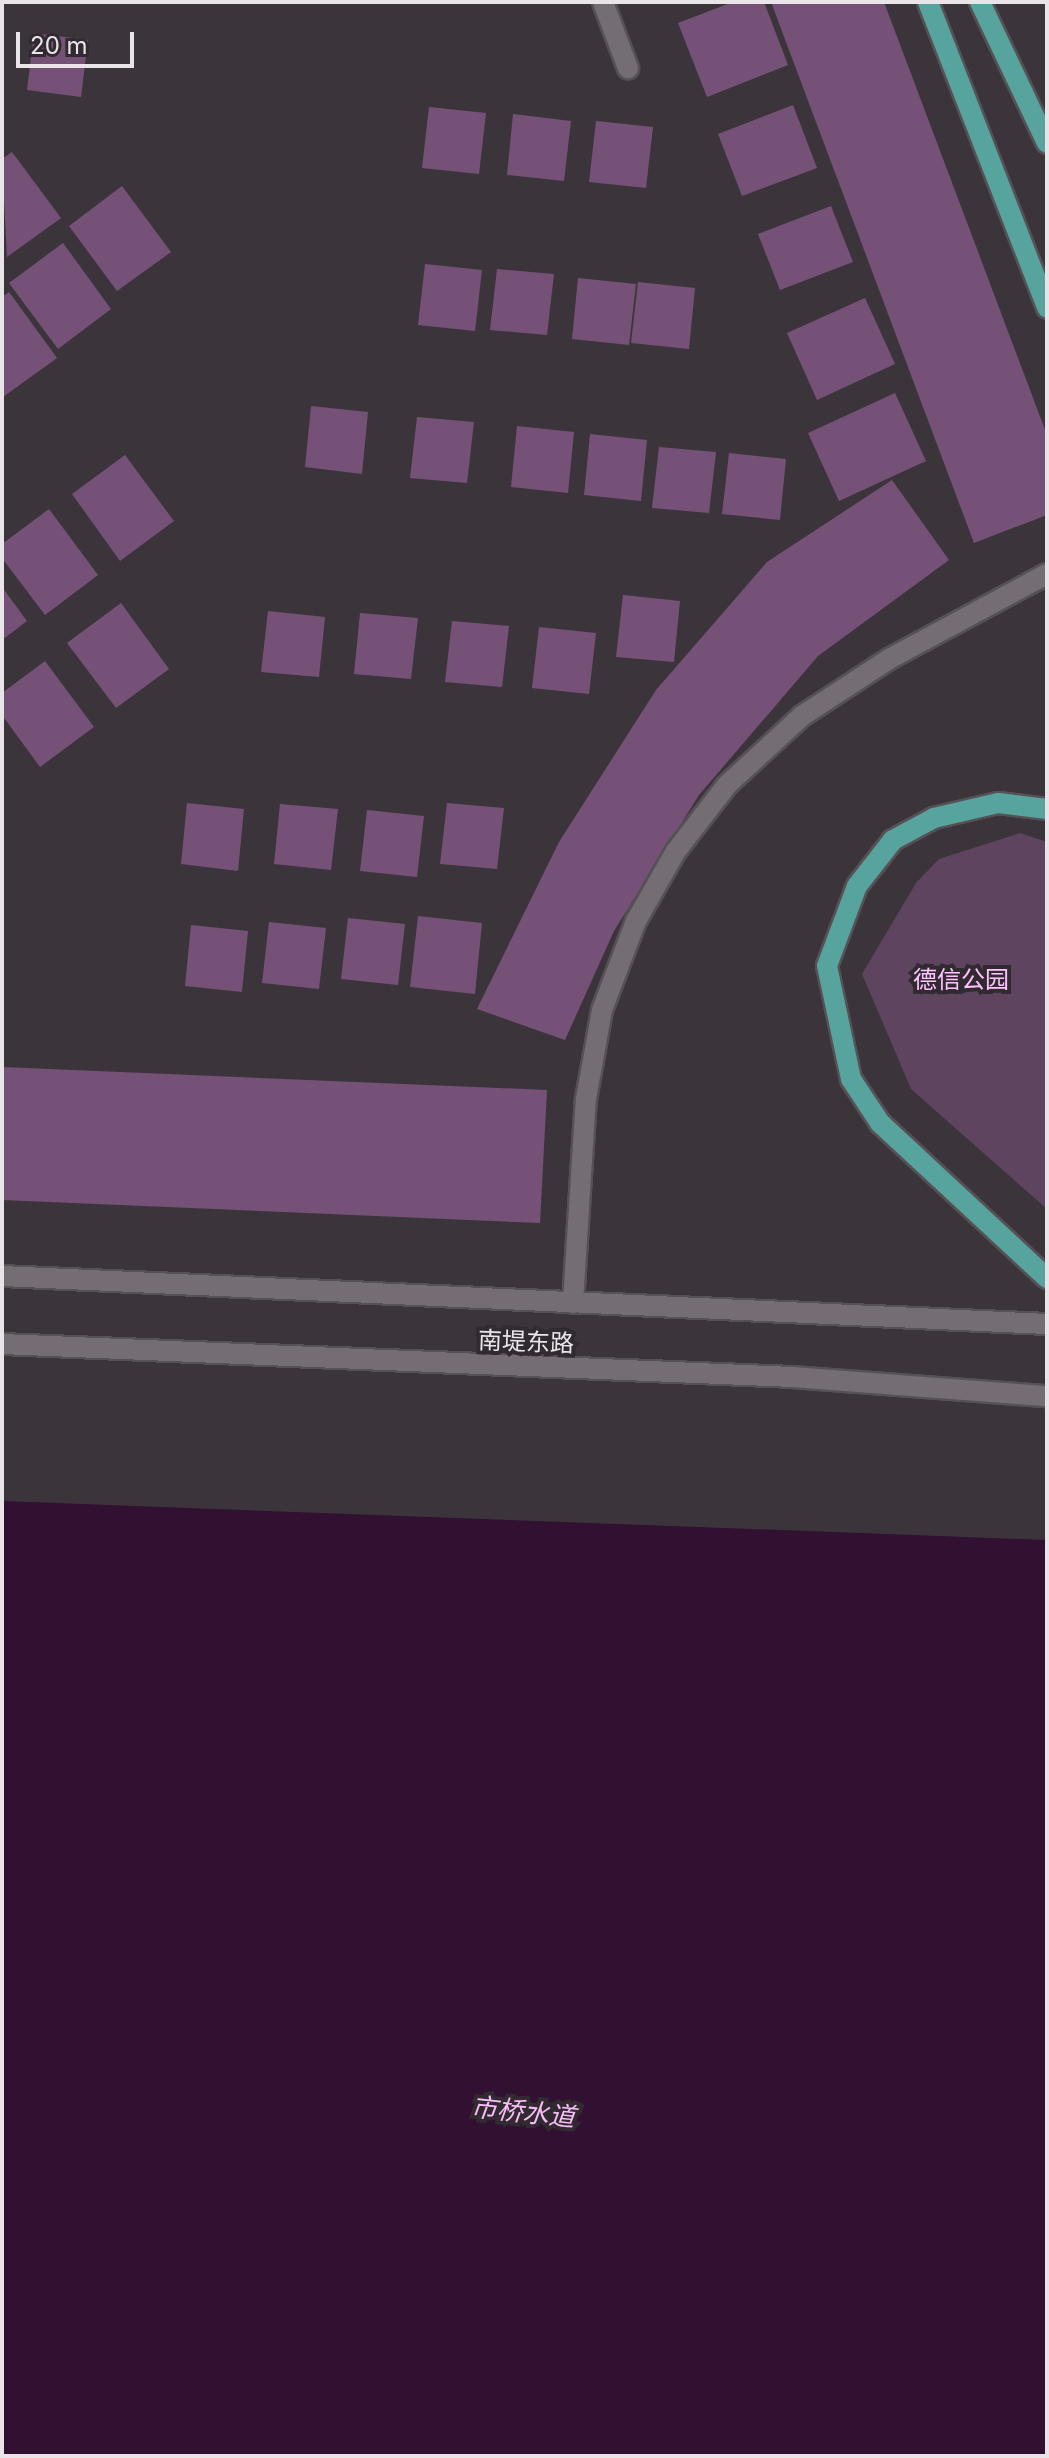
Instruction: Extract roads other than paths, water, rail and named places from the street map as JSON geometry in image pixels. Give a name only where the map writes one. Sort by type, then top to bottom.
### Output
[{"type":"main road","points":[[928,2],[1047,308]]},
{"type":"main road","points":[[980,2],[1047,143]]},
{"type":"main road","points":[[1047,809],[998,803],[934,818],[893,840],[837,925],[827,966],[851,1079],[902,1148],[1047,1278]]},
{"type":"street","points":[[603,2],[628,68]]},
{"type":"street","points":[[573,1303],[586,1099],[602,1010],[636,921],[676,851],[727,785],[802,716],[889,659],[1047,574]]},
{"type":"street","name":"南堤东路","points":[[2,1276],[1047,1324]]},
{"type":"street","name":"南堤东路","points":[[2,1344],[792,1377],[1047,1396]]},
{"type":"water","name":"市桥水道","points":[[2,1501],[1047,1540],[1047,2456],[2,2456]]},
{"type":"park label","name":"德信公园","points":[[961,980]]}]
